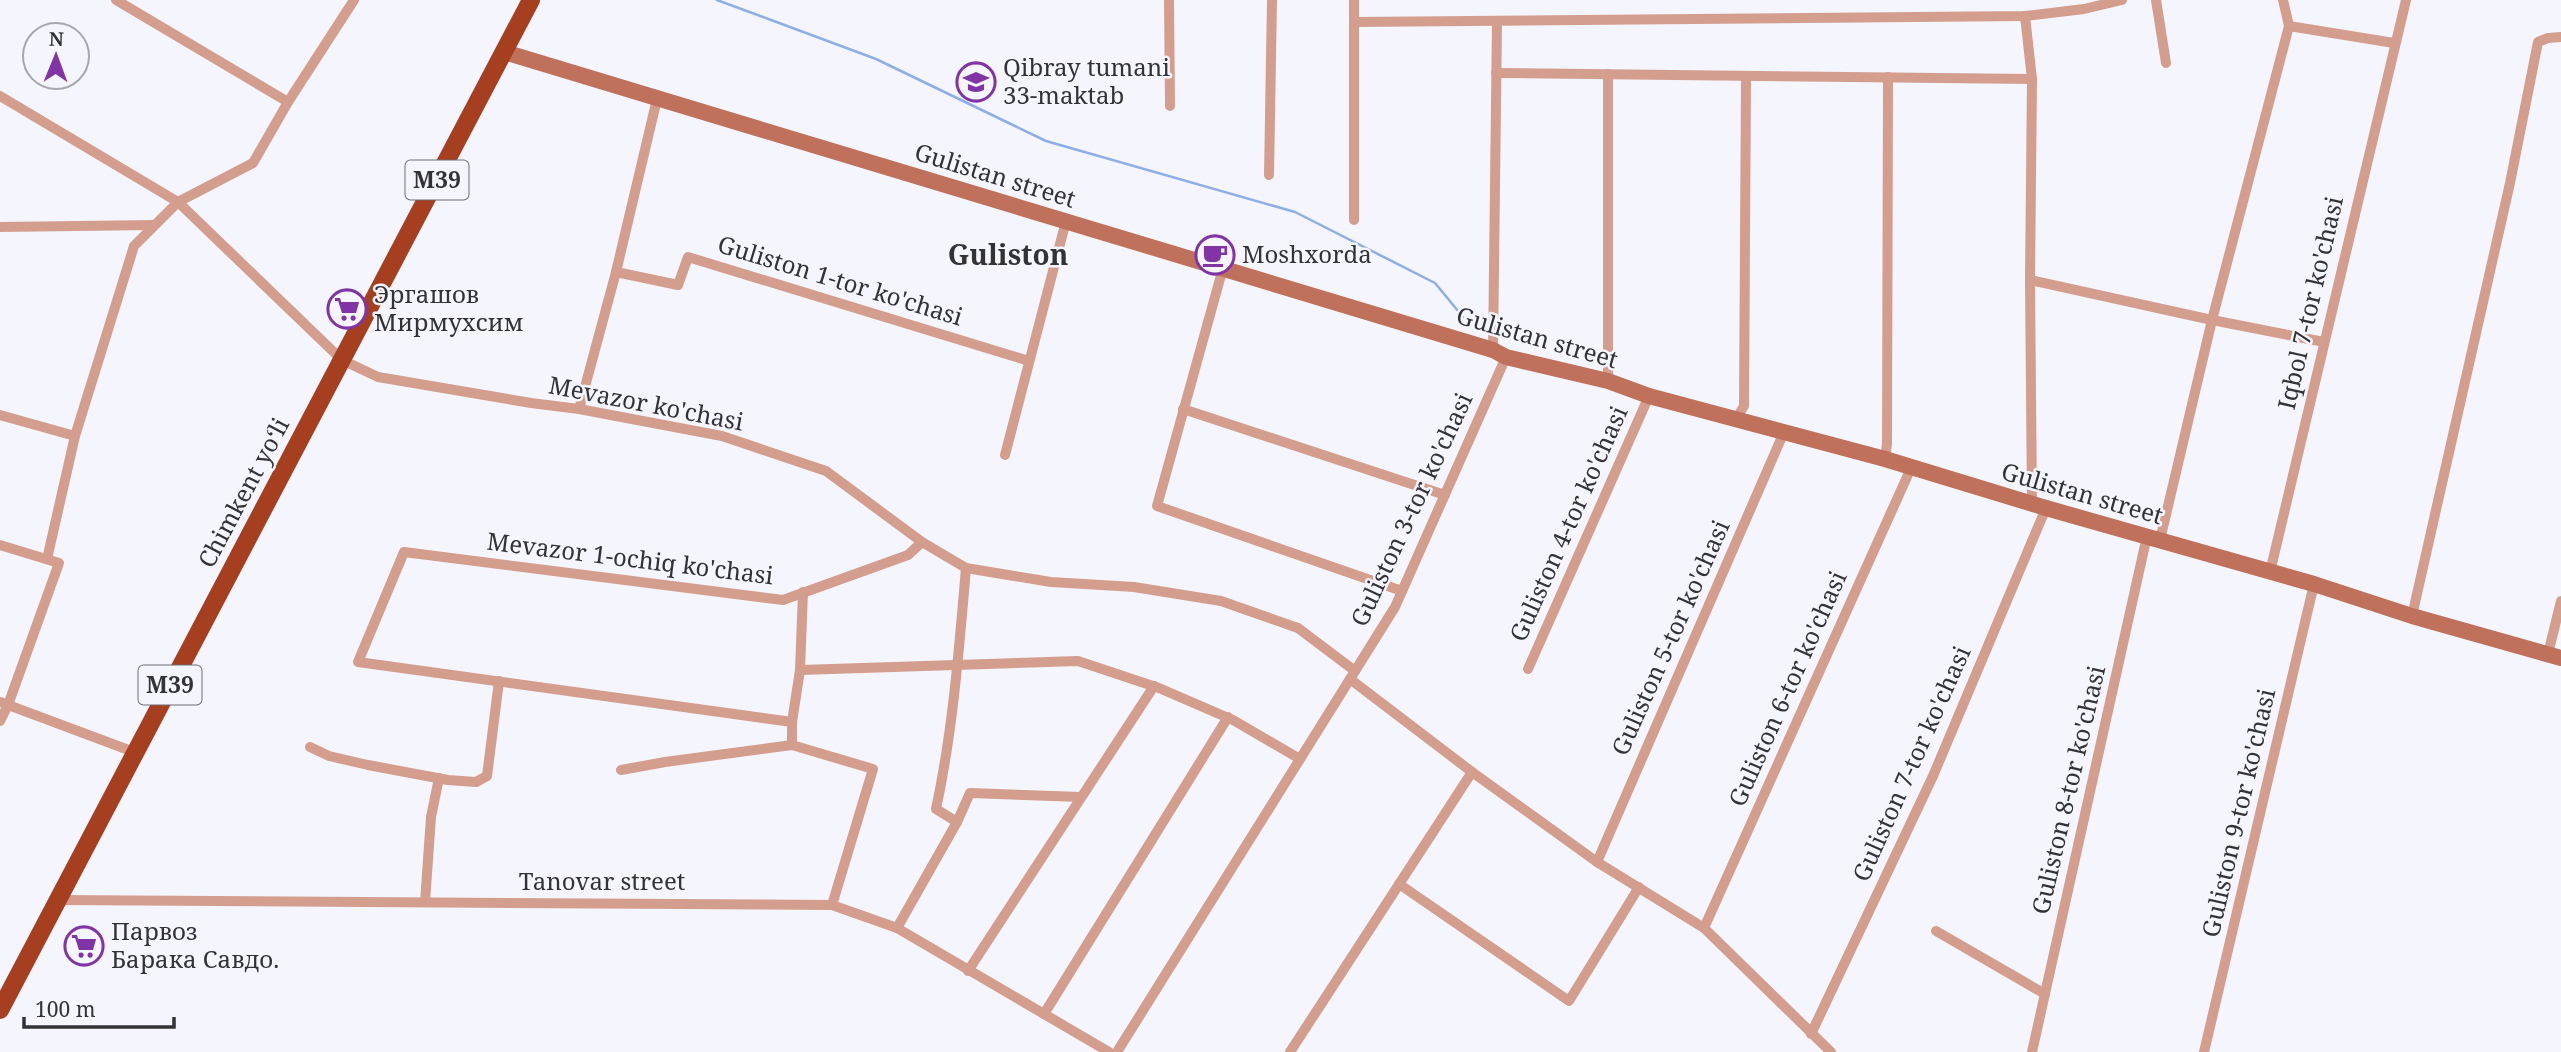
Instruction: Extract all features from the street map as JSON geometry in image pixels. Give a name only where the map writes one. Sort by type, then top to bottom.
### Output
[{"type":"highway","name":"Chimkent yo‘li","points":[[0,1010],[531,0]]},
{"type":"main road","name":"Gulistan street","points":[[504,52],[1500,354],[1608,381],[1649,396],[1885,459],[2555,656]]},
{"type":"street","points":[[116,0],[288,102]]},
{"type":"street","points":[[1169,0],[1170,106]]},
{"type":"street","points":[[1269,176],[1272,0]]},
{"type":"street","points":[[1354,0],[1354,220]]},
{"type":"street","points":[[1355,22],[2025,16],[2084,9],[2122,0]]},
{"type":"street","points":[[2156,0],[2166,63]]},
{"type":"street","points":[[2283,0],[2289,26],[2394,43]]},
{"type":"street","name":"Iqbol 7-tor ko'chasi","points":[[2270,572],[2406,0]]},
{"type":"street","points":[[47,559],[75,436],[134,246],[178,202],[253,163],[288,102],[353,1]]},
{"type":"street","points":[[2025,16],[2032,79],[2030,280],[2039,506]]},
{"type":"street","points":[[1497,21],[1500,354]]},
{"type":"street","name":"Guliston 8-tor ko'chasi","points":[[2032,1052],[2153,538],[2289,26]]},
{"type":"street","points":[[2412,616],[2510,183],[2538,42],[2561,37]]},
{"type":"street","points":[[1496,73],[2032,79]]},
{"type":"street","points":[[1608,74],[1608,381]]},
{"type":"street","points":[[1737,419],[1744,406],[1746,76]]},
{"type":"street","points":[[1885,459],[1888,77]]},
{"type":"street","name":"Mevazor ko'chasi","points":[[0,96],[178,202],[342,360],[378,377],[579,409],[722,436],[826,471],[922,542],[966,568],[1051,582],[1134,587],[1221,601],[1298,628],[1472,772],[1597,862],[1704,928],[1831,1052]]},
{"type":"street","points":[[579,409],[616,272],[657,99]]},
{"type":"street","points":[[1005,455],[1066,221]]},
{"type":"street","points":[[0,227],[154,225]]},
{"type":"street","name":"Guliston 1-tor ko'chasi","points":[[616,272],[678,285],[688,257],[1029,361]]},
{"type":"street","points":[[1223,268],[1157,506],[1402,591]]},
{"type":"street","points":[[2030,280],[2324,342]]},
{"type":"street","name":"Guliston 3-tor ko'chasi","points":[[1117,1052],[1395,607],[1445,495],[1500,354]]},
{"type":"street","name":"Guliston 4-tor ko'chasi","points":[[1528,670],[1649,396]]},
{"type":"street","points":[[1183,410],[1445,495]]},
{"type":"street","points":[[0,415],[75,436]]},
{"type":"street","name":"Guliston 5-tor ko'chasi","points":[[1597,862],[1784,432]]},
{"type":"street","name":"Guliston 6-tor ko'chasi","points":[[1704,928],[1911,468]]},
{"type":"street","name":"Guliston 7-tor ko'chasi","points":[[1811,1034],[1933,776],[2039,506]]},
{"type":"street","name":"Mevazor 1-ochiq ko'chasi","points":[[499,681],[358,662],[404,552],[783,600],[908,555],[922,542]]},
{"type":"street","points":[[0,545],[60,563],[4,703],[0,721]]},
{"type":"street","points":[[957,822],[936,809],[947,760],[966,568]]},
{"type":"street","name":"Guliston 9-tor ko'chasi","points":[[2204,1052],[2314,584]]},
{"type":"street","points":[[792,745],[792,722],[800,670],[803,592]]},
{"type":"street","points":[[2555,656],[2561,601]]},
{"type":"street","points":[[800,670],[1078,661],[1153,686],[1228,717],[1300,759]]},
{"type":"street","points":[[310,747],[329,756],[368,765],[476,782],[487,776],[499,681],[792,722]]},
{"type":"street","points":[[968,971],[1153,686]]},
{"type":"street","points":[[4,703],[134,752]]},
{"type":"street","points":[[1044,1014],[1228,717]]},
{"type":"street","points":[[621,770],[792,745],[873,769],[832,905]]},
{"type":"street","points":[[1290,1052],[1472,772]]},
{"type":"street","points":[[425,902],[431,817],[439,778]]},
{"type":"street","points":[[897,928],[957,822],[970,793],[1081,797]]},
{"type":"street","points":[[1399,884],[1569,1001],[1639,887]]},
{"type":"street","name":"Tanovar street","points":[[57,900],[832,905],[897,928],[1110,1052]]},
{"type":"street","points":[[1936,931],[2045,994]]},
{"type":"waterway","points":[[717,0],[876,59],[1046,141],[1295,212],[1435,283],[1463,317]]},
{"type":"place","name":"Qibray tumani 33-maktab","points":[[976,82]]},
{"type":"place","name":"Moshxorda","points":[[1215,255]]},
{"type":"place","name":"Эргашов Мирмухсим","points":[[347,309]]},
{"type":"place","name":"Парвоз Барака Савдо.","points":[[84,946]]},
{"type":"district","name":"Guliston","points":[[1008,255]]}]
